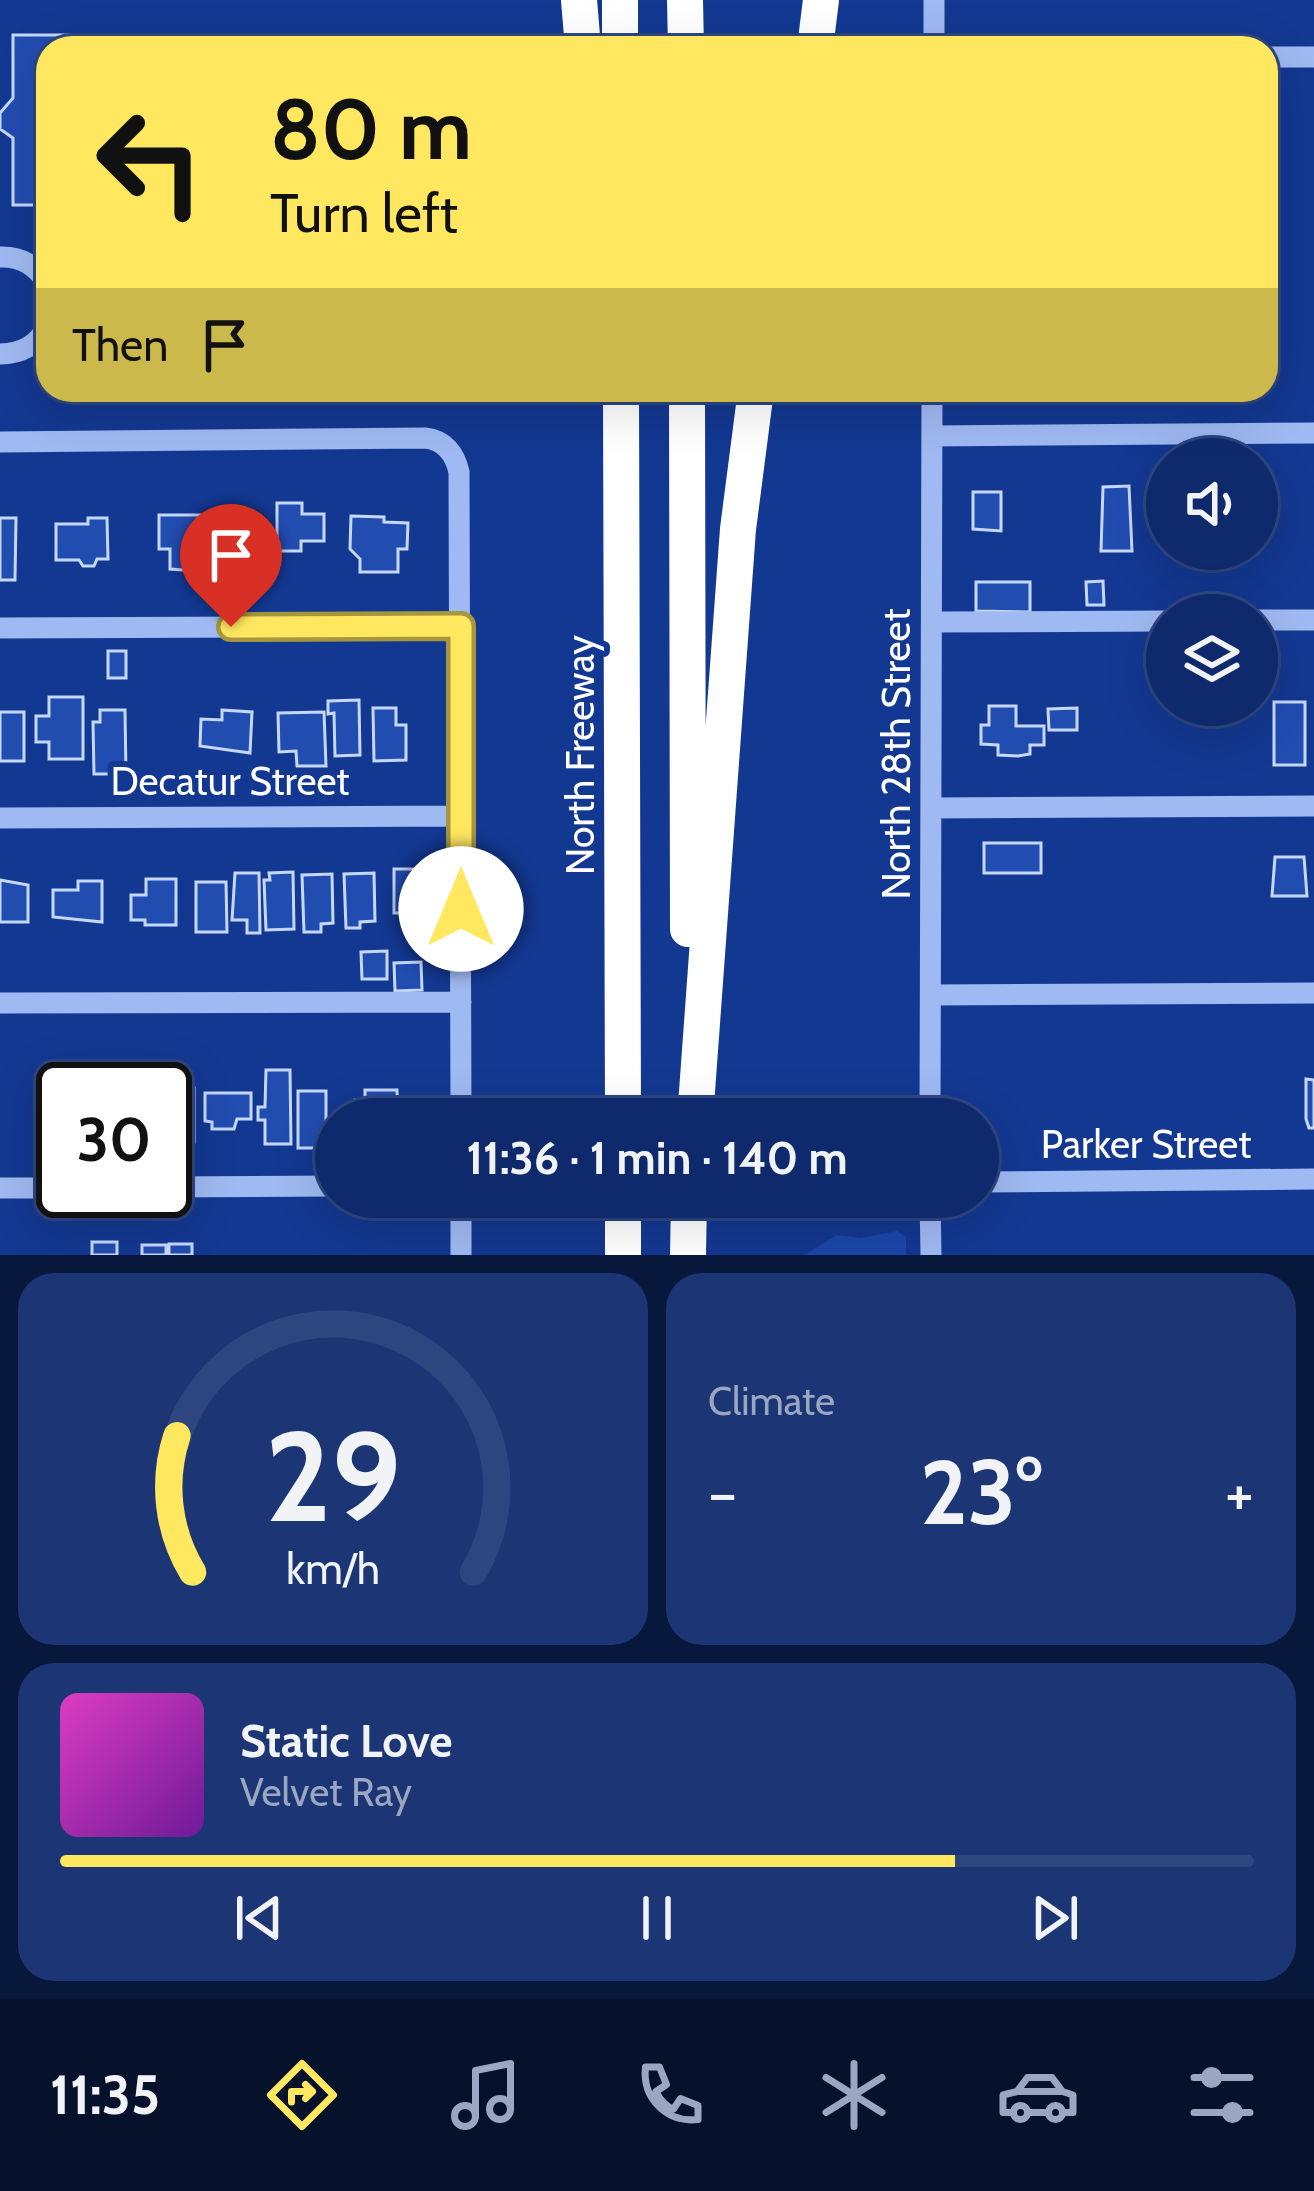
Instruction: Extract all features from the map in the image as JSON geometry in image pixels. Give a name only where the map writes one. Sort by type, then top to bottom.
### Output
[{"type":"highway","points":[[579,0],[582,36]]},
{"type":"highway","points":[[620,0],[620,36]]},
{"type":"highway","points":[[686,0],[686,36]]},
{"type":"highway","points":[[816,36],[821,0]]},
{"type":"highway","points":[[603,402],[623,860]]},
{"type":"highway","name":"North Freeway","points":[[621,402],[623,1098]]},
{"type":"highway","points":[[687,402],[692,1098]]},
{"type":"highway","points":[[694,1098],[738,529],[754,402]]},
{"type":"highway","points":[[623,1218],[623,1255]]},
{"type":"highway","points":[[688,1255],[689,1218]]},
{"type":"street","points":[[934,0],[934,36]]},
{"type":"street","points":[[1278,57],[1314,57]]},
{"type":"street","points":[[0,257],[23,260],[36,272]]},
{"type":"street","points":[[0,354],[20,352],[36,343]]},
{"type":"street","name":"North 28th Street","points":[[930,1098],[932,402]]},
{"type":"street","points":[[932,436],[1314,433]]},
{"type":"street","points":[[0,442],[425,438],[448,448],[459,472],[461,1098]]},
{"type":"street","points":[[1278,620],[1314,620]]},
{"type":"street","points":[[932,622],[1146,621]]},
{"type":"street","points":[[0,628],[461,626]]},
{"type":"street","points":[[932,808],[1314,806]]},
{"type":"street","name":"Decatur Street","points":[[0,818],[461,816]]},
{"type":"street","points":[[931,994],[1314,993]]},
{"type":"street","points":[[0,1003],[461,1002]]},
{"type":"street","name":"Parker Street","points":[[999,1182],[1314,1179]]},
{"type":"street","points":[[192,1187],[315,1186]]},
{"type":"street","points":[[0,1188],[36,1188]]},
{"type":"street","points":[[461,1218],[461,1255]]},
{"type":"street","points":[[930,1218],[931,1255]]},
{"type":"shaded area","points":[[897,1231],[906,1237],[906,1255],[805,1255],[837,1235],[861,1238]]},
{"type":"building","points":[[13,35],[228,35],[36,36],[36,205],[13,205],[13,138],[0,129],[0,113],[13,98]]},
{"type":"building","points":[[1129,486],[1132,551],[1101,551],[1103,487]]},
{"type":"building","points":[[973,492],[1001,492],[1001,531],[973,529]]},
{"type":"building","points":[[277,503],[302,503],[302,514],[324,514],[324,541],[301,541],[301,551],[277,551]]},
{"type":"building","points":[[159,515],[200,515],[201,523],[224,523],[224,530],[244,529],[245,558],[236,558],[236,574],[170,569],[170,549],[159,549]]},
{"type":"building","points":[[351,516],[408,523],[407,549],[398,549],[398,572],[360,572],[360,559],[350,549]]},
{"type":"building","points":[[0,518],[16,518],[15,580],[0,580]]},
{"type":"building","points":[[88,518],[107,518],[108,559],[97,559],[94,566],[56,560],[56,524],[88,524]]},
{"type":"building","points":[[1103,581],[1104,605],[1087,605],[1086,582]]},
{"type":"building","points":[[976,582],[1030,582],[1030,612],[976,611]]},
{"type":"building","points":[[108,651],[126,651],[126,678],[108,678]]},
{"type":"building","points":[[49,697],[83,697],[83,759],[49,759],[49,742],[36,742],[36,716],[49,716]]},
{"type":"building","points":[[359,700],[360,755],[335,756],[334,713],[328,714],[328,701]]},
{"type":"building","points":[[1278,702],[1305,702],[1305,765],[1274,765]]},
{"type":"building","points":[[989,706],[1016,706],[1016,726],[1044,726],[1044,745],[1030,745],[1030,754],[1018,756],[998,755],[998,745],[981,744],[981,725],[989,725]]},
{"type":"building","points":[[373,708],[396,708],[396,725],[406,725],[406,760],[374,761]]},
{"type":"building","points":[[1077,708],[1077,730],[1049,730],[1048,709]]},
{"type":"building","points":[[100,710],[125,710],[126,774],[94,774],[93,722],[100,722]]},
{"type":"building","points":[[222,710],[252,712],[250,753],[200,746],[201,719],[222,720]]},
{"type":"building","points":[[0,712],[24,712],[24,761],[0,761]]},
{"type":"building","points":[[324,712],[326,766],[297,766],[296,751],[279,752],[278,713]]},
{"type":"building","points":[[984,843],[1041,843],[1041,873],[984,873]]},
{"type":"building","points":[[1275,857],[1304,857],[1307,896],[1272,896]]},
{"type":"building","points":[[394,869],[432,869],[428,925],[406,924],[406,913],[394,913]]},
{"type":"building","points":[[293,872],[294,929],[266,930],[264,880],[270,880],[269,873]]},
{"type":"building","points":[[235,873],[259,873],[260,933],[247,933],[247,920],[232,920]]},
{"type":"building","points":[[374,873],[375,921],[346,928],[344,874]]},
{"type":"building","points":[[332,874],[333,923],[321,924],[321,932],[304,932],[302,875]]},
{"type":"building","points":[[146,879],[176,879],[176,925],[131,920],[131,895],[146,895]]},
{"type":"building","points":[[0,880],[28,885],[28,922],[0,922]]},
{"type":"building","points":[[78,881],[102,881],[102,922],[53,917],[53,890],[78,890]]},
{"type":"building","points":[[196,882],[226,882],[227,932],[196,932]]},
{"type":"building","points":[[387,951],[387,979],[362,979],[361,952]]},
{"type":"building","points":[[421,962],[422,990],[395,991],[394,963]]},
{"type":"building","points":[[266,1070],[290,1070],[291,1144],[265,1144],[265,1120],[258,1120],[258,1107],[265,1107]]},
{"type":"building","points":[[1306,1079],[1314,1080],[1314,1128],[1309,1128],[1306,1119]]},
{"type":"building","points":[[192,1088],[194,1088],[192,1142]]},
{"type":"building","points":[[365,1090],[397,1090],[397,1098],[365,1098]]},
{"type":"building","points":[[298,1091],[326,1091],[326,1098],[315,1098],[315,1148],[298,1148]]},
{"type":"building","points":[[205,1093],[251,1093],[251,1119],[237,1119],[234,1129],[212,1129],[212,1122],[205,1121]]},
{"type":"building","points":[[92,1242],[117,1242],[117,1255],[92,1255]]},
{"type":"building","points":[[169,1244],[192,1244],[192,1255],[169,1255]]},
{"type":"building","points":[[142,1245],[166,1245],[166,1255],[142,1255]]},
{"type":"route","points":[[231,627],[461,626],[461,909]]}]
